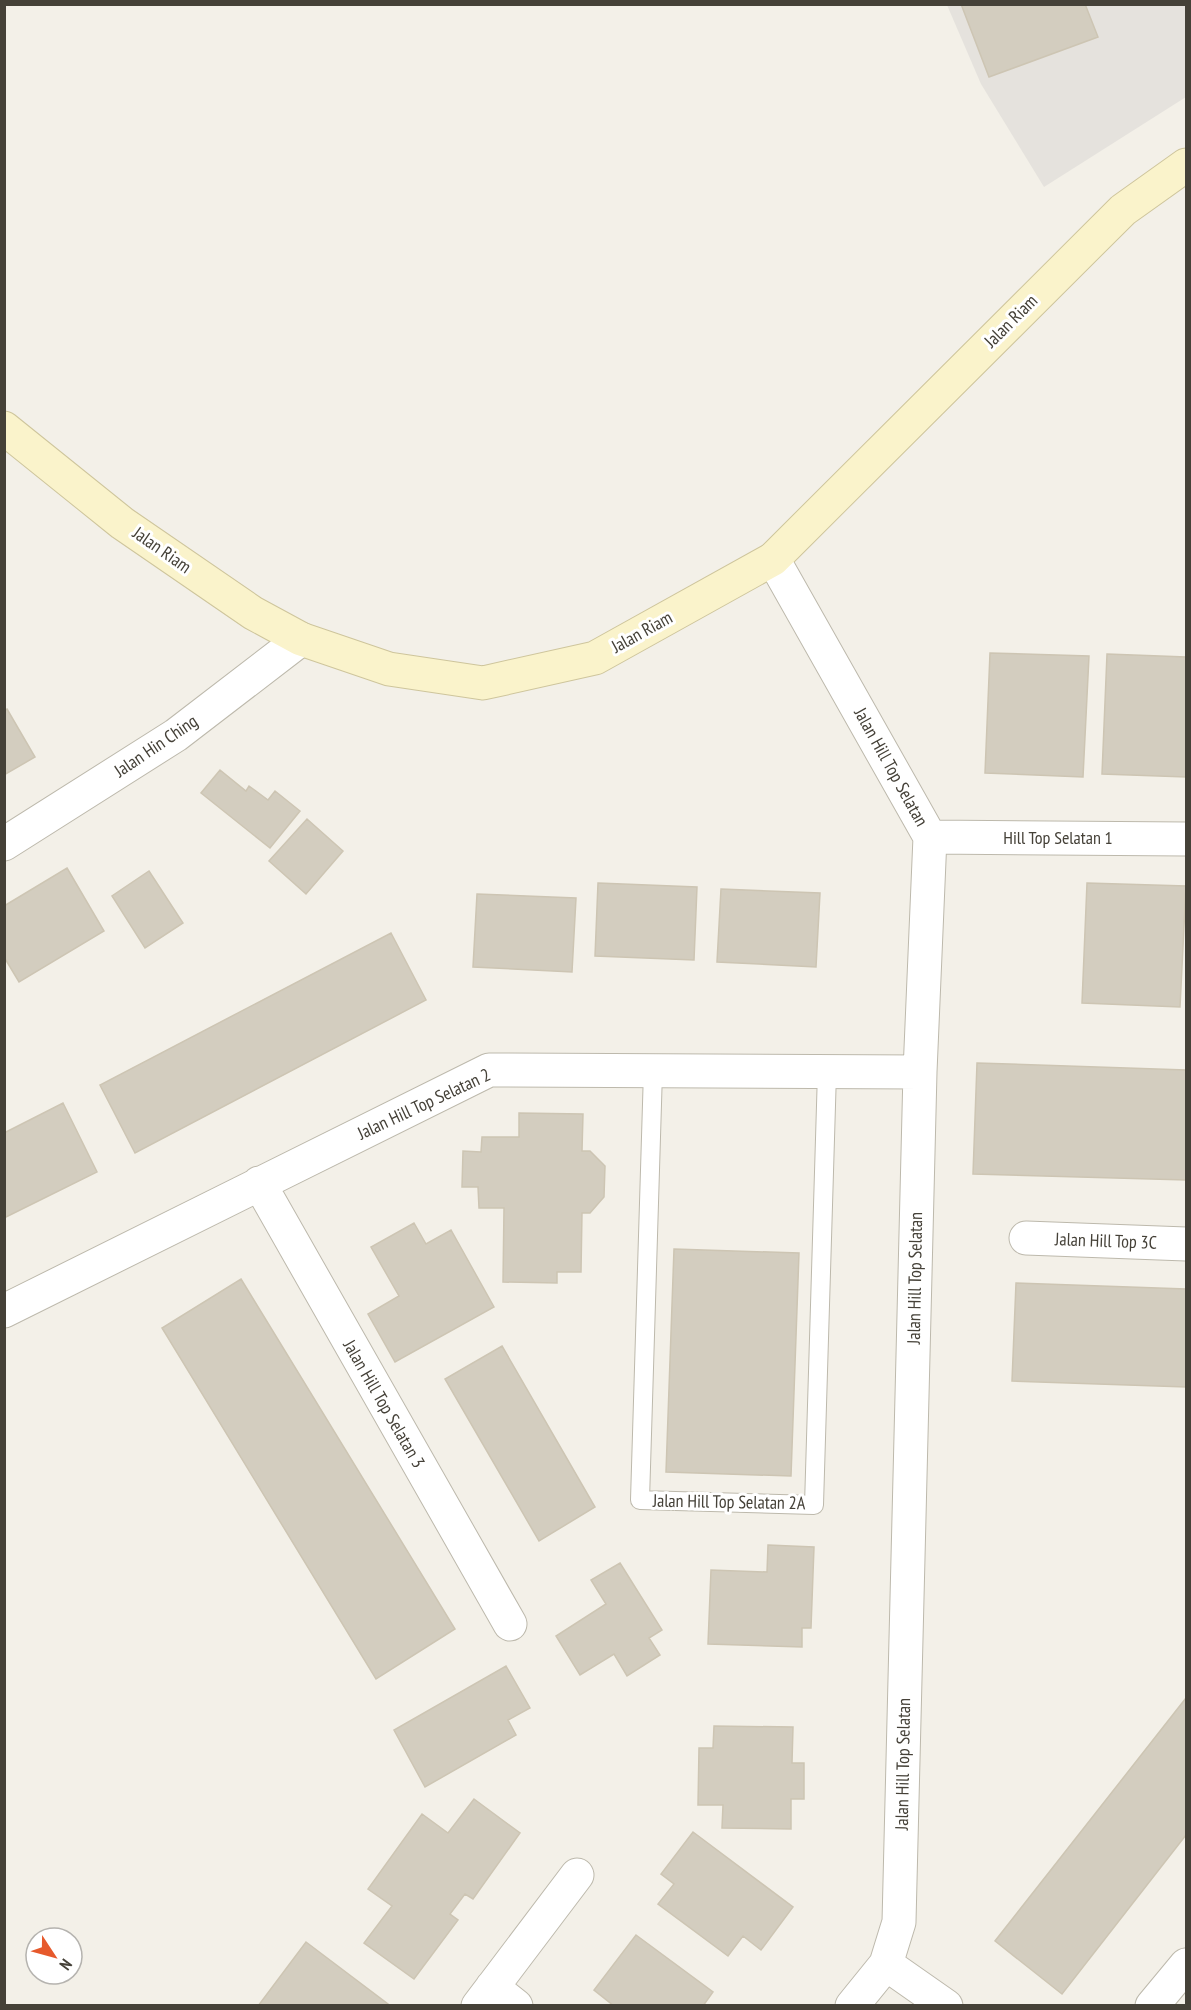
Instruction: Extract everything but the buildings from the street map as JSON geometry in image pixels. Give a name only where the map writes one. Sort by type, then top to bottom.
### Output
[{"type":"main road","name":"Jalan Riam","points":[[4,428],[122,523],[253,614],[301,639],[389,669],[483,683],[595,658],[773,559],[1123,210],[1186,165]]},
{"type":"street","name":"Jalan Hill Top Selatan","points":[[773,559],[930,837],[920,1072],[899,1922],[886,1964]]},
{"type":"street","name":"Jalan Hin Ching","points":[[4,844],[176,735],[301,639]]},
{"type":"street","name":"Hill Top Selatan 1","points":[[930,837],[1186,839]]},
{"type":"street","name":"Jalan Hill Top Selatan 2","points":[[4,1311],[489,1070],[920,1072]]},
{"type":"street","name":"Jalan Hill Top Selatan 3","points":[[259,1183],[510,1624]]},
{"type":"street","name":"Jalan Hill Top 3C","points":[[1026,1238],[1186,1244]]},
{"type":"street","points":[[496,1999],[577,1875]]},
{"type":"street","points":[[852,2006],[886,1964],[946,2006]]},
{"type":"street","points":[[1152,2006],[1186,1965]]},
{"type":"lane","name":"Jalan Hill Top Selatan 2A","points":[[653,1071],[640,1500],[814,1505],[827,1072]]},
{"type":"shaded area","points":[[947,5],[1186,5],[1186,97],[1044,187],[981,84]]}]
